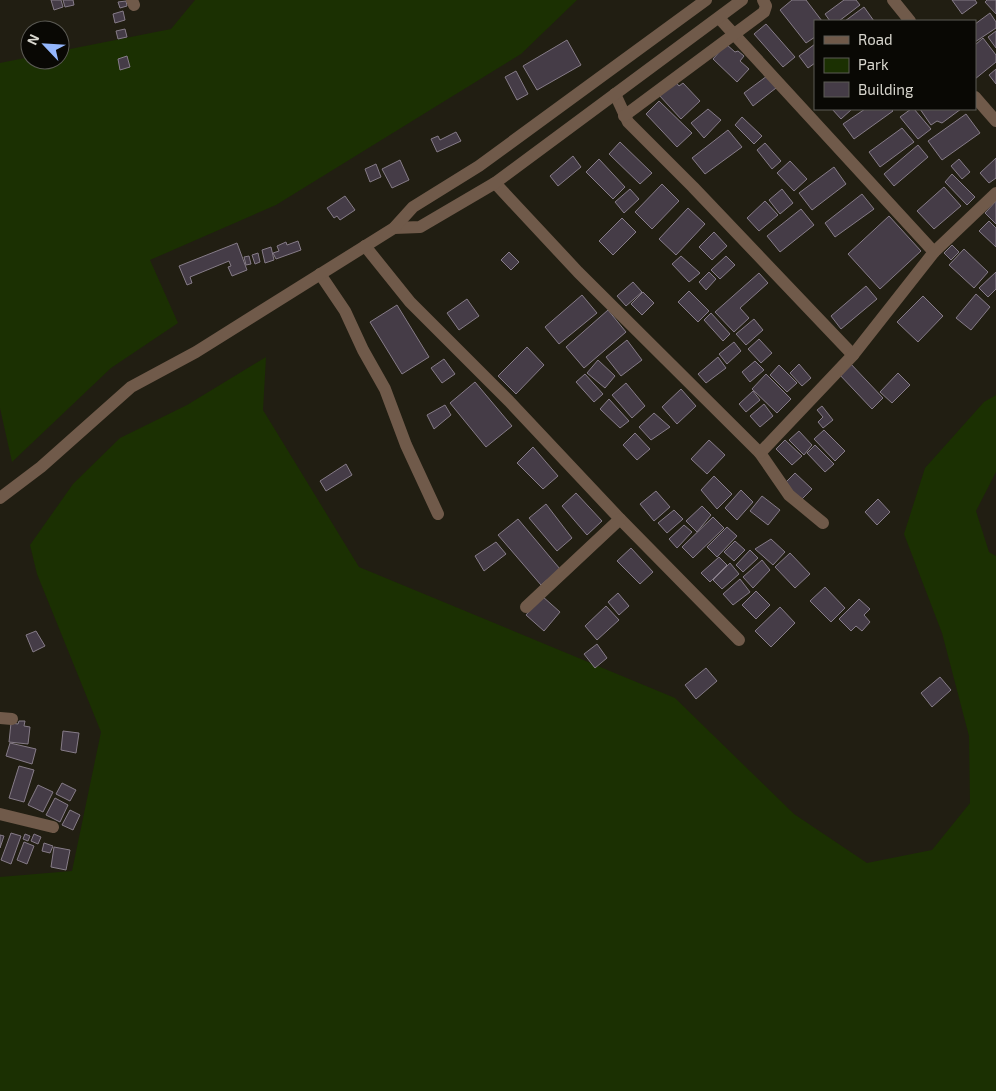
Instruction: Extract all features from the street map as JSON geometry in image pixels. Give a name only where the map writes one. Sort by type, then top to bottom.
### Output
[{"type":"street","points":[[0,498],[41,467],[130,387],[196,352],[394,228],[413,206],[479,166],[706,0]]},
{"type":"street","points":[[394,228],[420,226],[495,183],[742,0]]},
{"type":"street","points":[[624,116],[764,12],[766,6],[763,0]]},
{"type":"street","points":[[893,0],[909,20]]},
{"type":"street","points":[[719,18],[934,252]]},
{"type":"street","points":[[615,94],[628,122],[693,187],[853,355]]},
{"type":"street","points":[[976,98],[996,121]]},
{"type":"street","points":[[495,183],[578,272],[760,453],[790,495],[823,523]]},
{"type":"street","points":[[760,453],[853,355],[934,252],[996,193]]},
{"type":"street","points":[[365,246],[410,302],[509,401],[620,519],[739,640]]},
{"type":"street","points":[[320,274],[345,311],[363,350],[385,389],[406,445],[438,514]]},
{"type":"street","points":[[526,607],[620,519]]},
{"type":"street","points":[[0,814],[53,827]]},
{"type":"green space","points":[[195,0],[577,0],[521,54],[276,205],[150,260],[178,323],[111,368],[12,462],[0,408],[0,63],[20,59],[20,70],[70,70],[70,49],[171,29]]},
{"type":"green space","points":[[266,357],[263,410],[359,567],[675,698],[794,814],[867,863],[932,850],[970,803],[969,736],[942,633],[904,534],[925,468],[984,402],[996,395],[996,472],[976,511],[989,552],[996,556],[996,1091],[0,1091],[0,877],[72,871],[101,732],[37,574],[30,545],[73,484],[120,438],[187,405]]},
{"type":"building","points":[[51,0],[61,0],[63,7],[54,10]]},
{"type":"building","points":[[63,0],[73,0],[74,5],[65,7]]},
{"type":"building","points":[[792,0],[806,0],[821,20],[814,20],[814,38],[806,43],[780,10]]},
{"type":"building","points":[[844,0],[856,0],[860,5],[840,20],[829,20],[825,14]]},
{"type":"building","points":[[952,0],[975,0],[977,3],[962,14]]},
{"type":"building","points":[[987,0],[996,0],[996,14],[985,2]]},
{"type":"building","points":[[126,1],[127,6],[120,8],[118,2]]},
{"type":"building","points":[[864,7],[873,20],[846,20]]},
{"type":"building","points":[[123,11],[125,20],[115,23],[113,14]]},
{"type":"building","points":[[990,13],[996,22],[996,28],[976,41],[976,23]]},
{"type":"building","points":[[766,24],[795,57],[783,67],[754,34]]},
{"type":"building","points":[[125,29],[127,37],[118,39],[116,31]]},
{"type":"building","points":[[996,31],[996,48],[988,37]]},
{"type":"building","points":[[983,38],[996,55],[996,62],[976,78],[976,44]]},
{"type":"building","points":[[567,40],[581,65],[537,90],[523,66]]},
{"type":"building","points":[[726,44],[735,52],[738,51],[744,56],[740,61],[749,69],[737,82],[713,59]]},
{"type":"building","points":[[814,45],[814,64],[808,68],[799,56]]},
{"type":"building","points":[[127,56],[130,67],[120,70],[118,59]]},
{"type":"building","points":[[996,69],[996,84],[989,75]]},
{"type":"building","points":[[516,71],[528,94],[517,100],[505,77]]},
{"type":"building","points":[[767,76],[776,88],[753,106],[744,93]]},
{"type":"building","points":[[674,80],[679,86],[683,83],[700,101],[681,119],[659,95]]},
{"type":"building","points":[[659,101],[692,133],[677,147],[646,114]]},
{"type":"building","points":[[708,109],[721,120],[704,138],[691,123]]},
{"type":"building","points":[[833,110],[851,110],[841,119]]},
{"type":"building","points":[[864,110],[893,111],[854,139],[843,124]]},
{"type":"building","points":[[910,110],[915,110],[931,129],[918,139],[900,117]]},
{"type":"building","points":[[921,110],[960,110],[942,123],[937,121],[931,125]]},
{"type":"building","points":[[966,114],[980,133],[942,160],[928,141]]},
{"type":"building","points":[[742,117],[762,136],[754,144],[735,125]]},
{"type":"building","points":[[902,128],[914,142],[880,167],[869,152]]},
{"type":"building","points":[[728,130],[742,147],[705,174],[692,158]]},
{"type":"building","points":[[456,132],[461,141],[437,152],[431,139],[438,136],[440,140]]},
{"type":"building","points":[[620,142],[652,173],[640,184],[609,154]]},
{"type":"building","points":[[765,143],[781,161],[772,169],[757,150]]},
{"type":"building","points":[[918,145],[928,157],[894,186],[884,174]]},
{"type":"building","points":[[573,156],[581,167],[558,186],[550,176]]},
{"type":"building","points":[[996,158],[996,178],[989,183],[980,173]]},
{"type":"building","points":[[599,159],[625,187],[613,199],[586,172]]},
{"type":"building","points":[[959,159],[970,172],[962,179],[951,166]]},
{"type":"building","points":[[400,160],[409,180],[392,188],[382,169]]},
{"type":"building","points":[[790,161],[807,179],[794,191],[777,173]]},
{"type":"building","points":[[376,164],[381,177],[370,182],[365,169]]},
{"type":"building","points":[[834,167],[846,184],[812,210],[799,193]]},
{"type":"building","points":[[952,174],[975,197],[967,205],[945,182]]},
{"type":"building","points":[[662,184],[679,201],[652,229],[635,212]]},
{"type":"building","points":[[944,187],[961,206],[934,229],[917,211]]},
{"type":"building","points":[[630,189],[639,199],[624,213],[615,202]]},
{"type":"building","points":[[782,189],[793,203],[780,214],[769,200]]},
{"type":"building","points":[[862,194],[874,209],[835,237],[825,223]]},
{"type":"building","points":[[345,196],[355,210],[340,220],[337,216],[334,218],[327,208]]},
{"type":"building","points":[[765,201],[778,215],[759,231],[747,218]]},
{"type":"building","points":[[996,201],[996,224],[985,213]]},
{"type":"building","points":[[688,208],[705,224],[676,255],[659,239]]},
{"type":"building","points":[[801,209],[814,225],[780,252],[767,236]]},
{"type":"building","points":[[889,216],[921,251],[880,289],[848,254]]},
{"type":"building","points":[[622,218],[636,232],[613,255],[599,241]]},
{"type":"building","points":[[989,221],[996,228],[996,247],[979,231]]},
{"type":"building","points":[[714,232],[727,246],[712,260],[699,247]]},
{"type":"building","points":[[298,241],[301,250],[276,259],[273,253],[279,251],[277,246],[286,242],[287,245]]},
{"type":"building","points":[[237,243],[247,270],[232,276],[228,267],[231,266],[229,261],[190,277],[192,283],[187,285],[179,266]]},
{"type":"building","points":[[952,245],[959,252],[951,260],[944,253]]},
{"type":"building","points":[[271,247],[274,260],[265,263],[262,250]]},
{"type":"building","points":[[964,249],[988,272],[974,288],[949,265]]},
{"type":"building","points":[[509,252],[519,262],[511,270],[501,260]]},
{"type":"building","points":[[258,253],[260,262],[255,264],[252,255]]},
{"type":"building","points":[[249,256],[251,264],[246,265],[244,257]]},
{"type":"building","points":[[681,256],[700,273],[689,282],[672,264]]},
{"type":"building","points":[[726,256],[735,265],[720,279],[711,270]]},
{"type":"building","points":[[709,272],[716,279],[706,290],[699,282]]},
{"type":"building","points":[[996,272],[996,289],[988,297],[979,288]]},
{"type":"building","points":[[759,273],[768,283],[740,308],[749,318],[734,332],[715,312]]},
{"type":"building","points":[[633,282],[642,292],[626,306],[617,296]]},
{"type":"building","points":[[866,286],[877,299],[841,329],[831,316]]},
{"type":"building","points":[[689,291],[709,311],[698,322],[678,302]]},
{"type":"building","points":[[643,292],[654,303],[642,315],[631,304]]},
{"type":"building","points":[[976,294],[990,307],[971,330],[956,318]]},
{"type":"building","points":[[582,295],[597,313],[559,344],[545,327]]},
{"type":"building","points":[[923,296],[943,316],[918,342],[897,322]]},
{"type":"building","points":[[467,299],[479,316],[459,330],[447,313]]},
{"type":"building","points":[[397,305],[429,357],[402,374],[370,322]]},
{"type":"building","points":[[608,310],[626,332],[584,368],[566,347]]},
{"type":"building","points":[[711,313],[730,334],[723,341],[704,320]]},
{"type":"building","points":[[754,319],[763,330],[746,345],[736,334]]},
{"type":"building","points":[[759,339],[772,353],[761,363],[748,349]]},
{"type":"building","points":[[627,340],[642,360],[621,376],[606,357]]},
{"type":"building","points":[[734,342],[741,351],[727,364],[719,354]]},
{"type":"building","points":[[527,347],[544,365],[516,394],[498,376]]},
{"type":"building","points":[[718,357],[726,368],[706,383],[698,374]]},
{"type":"building","points":[[444,359],[455,374],[442,383],[431,368]]},
{"type":"building","points":[[598,360],[615,376],[605,388],[587,373]]},
{"type":"building","points":[[755,361],[764,370],[750,382],[742,372]]},
{"type":"building","points":[[849,362],[883,398],[872,409],[838,373]]},
{"type":"building","points":[[799,364],[811,378],[802,386],[790,373]]},
{"type":"building","points":[[779,365],[797,383],[787,392],[770,375]]},
{"type":"building","points":[[898,373],[910,385],[892,403],[880,392]]},
{"type":"building","points":[[585,374],[603,394],[594,402],[576,382]]},
{"type":"building","points":[[766,374],[791,399],[777,413],[752,389]]},
{"type":"building","points":[[475,382],[512,426],[486,447],[450,403]]},
{"type":"building","points":[[626,383],[645,406],[632,418],[612,395]]},
{"type":"building","points":[[681,389],[696,406],[677,424],[662,407]]},
{"type":"building","points":[[753,391],[760,400],[746,412],[739,404]]},
{"type":"building","points":[[609,399],[629,421],[620,428],[600,409]]},
{"type":"building","points":[[764,404],[773,416],[760,427],[750,416]]},
{"type":"building","points":[[445,405],[451,415],[434,429],[427,415]]},
{"type":"building","points":[[822,406],[833,420],[823,428],[818,422],[823,417],[817,410]]},
{"type":"building","points":[[654,413],[670,427],[651,440],[639,427]]},
{"type":"building","points":[[824,430],[845,451],[835,461],[814,439]]},
{"type":"building","points":[[799,431],[812,445],[804,455],[789,440]]},
{"type":"building","points":[[635,433],[650,449],[637,460],[623,445]]},
{"type":"building","points":[[709,440],[725,455],[707,474],[691,459]]},
{"type":"building","points":[[785,440],[802,456],[792,465],[776,449]]},
{"type":"building","points":[[815,445],[834,464],[825,472],[807,453]]},
{"type":"building","points":[[533,447],[558,476],[543,489],[517,463]]},
{"type":"building","points":[[346,464],[352,475],[326,491],[320,481]]},
{"type":"building","points":[[795,473],[812,489],[801,500],[785,483]]},
{"type":"building","points":[[714,476],[732,494],[717,509],[701,490]]},
{"type":"building","points":[[741,490],[753,502],[737,520],[725,508]]},
{"type":"building","points":[[656,491],[670,507],[654,521],[640,504]]},
{"type":"building","points":[[576,493],[602,521],[587,535],[562,506]]},
{"type":"building","points":[[762,496],[780,510],[768,525],[750,511]]},
{"type":"building","points":[[878,499],[890,512],[877,525],[865,512]]},
{"type":"building","points":[[546,504],[572,538],[557,551],[529,518]]},
{"type":"building","points":[[702,506],[711,515],[697,532],[686,521]]},
{"type":"building","points":[[674,510],[683,519],[667,533],[658,523]]},
{"type":"building","points":[[713,517],[724,528],[693,558],[682,547]]},
{"type":"building","points":[[518,519],[560,569],[541,585],[498,535]]},
{"type":"building","points":[[684,525],[692,532],[677,548],[669,539]]},
{"type":"building","points":[[727,527],[737,536],[717,557],[707,547]]},
{"type":"building","points":[[771,539],[785,552],[773,565],[755,549]]},
{"type":"building","points":[[735,541],[745,550],[734,561],[724,552]]},
{"type":"building","points":[[496,542],[506,554],[484,571],[475,556]]},
{"type":"building","points":[[631,548],[653,572],[640,584],[617,561]]},
{"type":"building","points":[[750,550],[758,558],[743,572],[736,565]]},
{"type":"building","points":[[790,553],[810,574],[795,588],[775,567]]},
{"type":"building","points":[[719,557],[727,565],[710,582],[701,573]]},
{"type":"building","points":[[762,560],[770,570],[753,588],[743,577]]},
{"type":"building","points":[[730,563],[739,574],[722,589],[713,580]]},
{"type":"building","points":[[740,579],[750,592],[733,605],[723,594]]},
{"type":"building","points":[[825,587],[845,608],[831,622],[810,601]]},
{"type":"building","points":[[756,591],[770,605],[756,619],[742,605]]},
{"type":"building","points":[[618,593],[629,606],[619,615],[608,602]]},
{"type":"building","points":[[542,596],[560,612],[544,631],[526,615]]},
{"type":"building","points":[[859,599],[870,609],[864,615],[870,622],[862,631],[856,626],[851,631],[839,619]]},
{"type":"building","points":[[606,606],[619,620],[597,640],[585,626]]},
{"type":"building","points":[[780,607],[795,623],[771,647],[755,631]]},
{"type":"building","points":[[36,631],[45,646],[33,652],[26,635]]},
{"type":"building","points":[[597,644],[607,658],[595,668],[584,654]]},
{"type":"building","points":[[706,668],[717,681],[696,699],[685,685]]},
{"type":"building","points":[[940,677],[951,690],[932,707],[921,693]]},
{"type":"building","points":[[19,721],[25,721],[24,726],[30,727],[28,744],[9,742],[11,723],[18,724]]},
{"type":"building","points":[[63,731],[79,733],[76,753],[61,750]]},
{"type":"building","points":[[10,743],[36,749],[32,764],[6,756]]},
{"type":"building","points":[[19,766],[34,770],[24,802],[9,798]]},
{"type":"building","points":[[62,783],[76,790],[70,801],[56,794]]},
{"type":"building","points":[[38,785],[53,792],[43,812],[28,805]]},
{"type":"building","points":[[55,798],[68,805],[60,822],[46,815]]},
{"type":"building","points":[[70,810],[80,815],[73,830],[62,825]]},
{"type":"building","points":[[11,833],[21,836],[11,864],[1,860]]},
{"type":"building","points":[[25,834],[30,836],[28,841],[23,839]]},
{"type":"building","points":[[34,834],[41,837],[38,844],[31,841]]},
{"type":"building","points":[[0,835],[4,836],[0,848]]},
{"type":"building","points":[[24,842],[34,846],[27,864],[17,860]]},
{"type":"building","points":[[44,843],[53,846],[50,853],[42,851]]},
{"type":"building","points":[[54,847],[70,850],[66,870],[51,867]]}]
